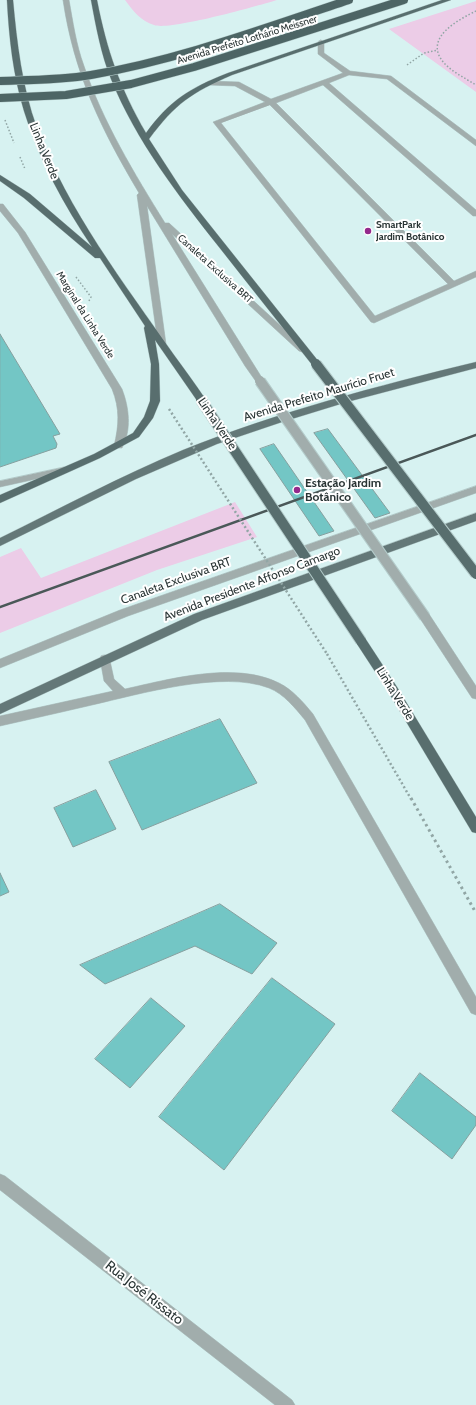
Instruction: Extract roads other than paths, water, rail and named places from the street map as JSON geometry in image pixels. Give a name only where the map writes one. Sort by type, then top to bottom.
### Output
[{"type":"highway","name":"Linha Verde","points":[[10,0],[13,49],[26,103],[33,127],[56,183],[76,217],[147,324],[201,400],[393,690],[476,828]]},
{"type":"highway","points":[[94,0],[105,51],[115,79],[129,109],[179,191],[316,364],[476,574]]},
{"type":"highway","name":"Avenida Prefeito Lothário Meissner","points":[[0,81],[39,80],[93,74],[120,69],[170,56],[349,0]]},
{"type":"highway","name":"Avenida Prefeito Lothário Meissner","points":[[0,98],[62,95],[94,91],[148,80],[194,68],[404,0]]},
{"type":"highway","points":[[146,138],[165,113],[181,99],[208,83],[322,42],[448,0]]},
{"type":"highway","points":[[0,177],[27,196],[108,264]]},
{"type":"highway","points":[[0,499],[119,446],[136,434],[148,418],[155,401],[155,364],[147,324]]},
{"type":"main road","name":"Avenida Prefeito Maurício Fruet","points":[[0,542],[110,488],[213,442],[268,422],[372,392],[476,365]]},
{"type":"main road","name":"Avenida Presidente Affonso Camargo","points":[[0,710],[198,616],[476,517]]},
{"type":"street","name":"Canaleta Exclusiva BRT","points":[[66,0],[72,38],[86,83],[140,189],[260,381],[426,617],[476,695]]},
{"type":"street","points":[[322,42],[321,54],[348,73]]},
{"type":"street","points":[[476,144],[390,77],[348,73],[217,122],[374,320],[476,274]]},
{"type":"street","points":[[324,82],[476,214]]},
{"type":"street","points":[[208,83],[236,84],[271,102],[453,284]]},
{"type":"street","name":"Canaleta Exclusiva BRT","points":[[140,189],[162,344]]},
{"type":"street","name":"Marginal da Linha Verde","points":[[0,206],[21,232],[117,389],[123,404],[124,418],[119,446]]},
{"type":"street","name":"Canaleta Exclusiva BRT","points":[[156,216],[309,355]]},
{"type":"street","points":[[0,484],[69,469]]},
{"type":"street","name":"Canaleta Exclusiva BRT","points":[[0,664],[124,613],[476,488]]},
{"type":"street","points":[[105,659],[109,681],[123,694]]},
{"type":"street","points":[[0,721],[123,694],[180,683],[218,678],[247,678],[270,684],[292,697],[309,717],[476,1009]]},
{"type":"street","name":"Rua José Rissato","points":[[0,1181],[287,1405]]},
{"type":"railway","points":[[0,607],[476,435]]},
{"type":"place","name":"SmartPark Jardim Botânico","points":[[368,231]]},
{"type":"place","name":"Estação Jardim Botânico","points":[[297,490]]}]
